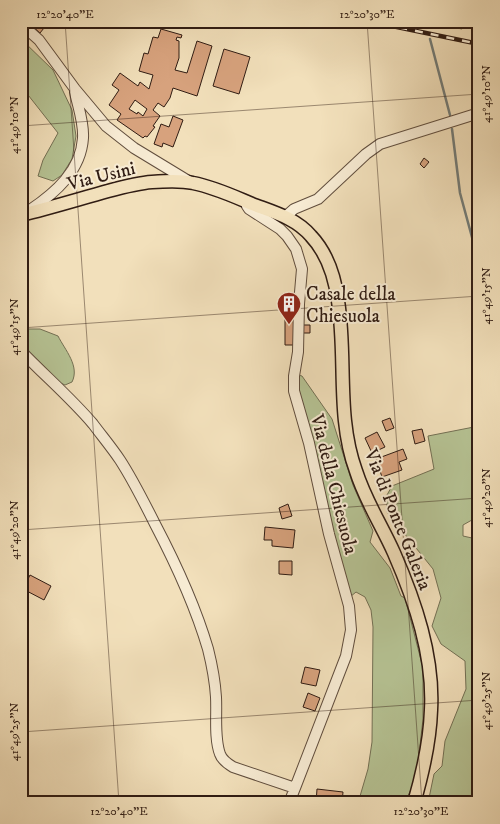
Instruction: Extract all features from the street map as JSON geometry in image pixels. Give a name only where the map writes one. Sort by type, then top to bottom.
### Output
[{"type":"main road","name":"Via Usini","points":[[23,214],[138,184],[160,181],[191,182]]},
{"type":"main road","name":"Via di Ponte Galeria","points":[[191,182],[246,201],[303,227],[313,237],[323,252],[330,269],[340,314],[346,430],[352,462],[405,580],[415,609],[428,661],[431,684],[431,708],[427,749],[414,803]]},
{"type":"street","points":[[21,24],[40,40],[100,121],[134,148],[191,182]]},
{"type":"street","points":[[23,214],[58,189],[70,175],[78,159],[82,146],[83,131],[75,89]]},
{"type":"street","points":[[284,217],[295,208],[318,199],[380,144],[479,113]]},
{"type":"street","name":"Via della Chiesuola","points":[[246,201],[250,209],[280,229],[287,236],[296,249],[301,263],[298,352],[294,376],[295,397],[309,443],[329,534],[348,600],[350,614],[350,630],[346,656],[289,803]]},
{"type":"street","points":[[21,351],[85,415],[120,460],[169,551],[195,612],[210,658],[215,687],[219,749],[224,761],[233,767],[295,788]]},
{"type":"green space","points":[[419,21],[459,21],[462,29]]},
{"type":"green space","points":[[21,39],[53,70],[72,110],[76,136],[72,159],[62,175],[53,181],[38,176],[43,160],[58,133],[21,86]]},
{"type":"green space","points":[[21,329],[40,329],[58,336],[73,364],[74,376],[72,382],[65,385],[54,380],[21,348]]},
{"type":"green space","points":[[298,375],[302,376],[332,419],[353,485],[373,531],[370,542],[390,568],[401,596],[405,598],[423,668],[423,719],[418,763],[412,787],[405,803],[358,803],[368,769],[372,742],[373,627],[371,610],[365,597],[356,592],[350,597],[300,410]]},
{"type":"green space","points":[[479,426],[479,516],[463,525],[463,536],[472,538],[479,535],[479,803],[428,803],[434,774],[442,766],[445,741],[466,689],[465,661],[441,644],[432,626],[441,598],[433,569],[387,512],[387,495],[392,486],[434,469],[428,436]]},
{"type":"building","points":[[36,21],[44,28],[40,33],[29,23]]},
{"type":"building","points":[[161,29],[182,35],[181,38],[177,37],[176,40],[179,41],[179,58],[175,70],[187,73],[197,41],[212,46],[197,96],[173,88],[170,98],[164,107],[158,103],[153,110],[160,116],[153,126],[155,127],[147,137],[143,138],[117,120],[121,114],[109,105],[119,90],[112,85],[120,73],[138,86],[140,82],[149,89],[153,75],[139,71],[144,53],[148,54],[153,37],[158,38]],"holes":[[[135,100],[147,109],[143,116],[129,109]]]},
{"type":"building","points":[[224,49],[250,57],[239,94],[213,86]]},
{"type":"building","points":[[173,116],[183,120],[173,147],[163,143],[162,147],[154,144],[161,124],[169,127]]},
{"type":"building","points":[[424,158],[429,162],[424,168],[420,164]]},
{"type":"building","name":"Casale della Chiesuola","points":[[285,305],[293,305],[294,345],[285,345]]},
{"type":"building","points":[[301,325],[310,325],[310,333],[301,333]]},
{"type":"building","points":[[390,418],[394,428],[386,431],[382,421]]},
{"type":"building","points":[[422,429],[425,441],[415,444],[412,431]]},
{"type":"building","points":[[377,432],[385,447],[372,453],[365,438]]},
{"type":"building","points":[[403,449],[407,459],[399,462],[402,470],[382,477],[376,459]]},
{"type":"building","points":[[288,504],[292,516],[282,519],[279,508]]},
{"type":"building","points":[[265,527],[295,530],[293,548],[272,546],[272,540],[264,540]]},
{"type":"building","points":[[279,561],[292,561],[292,575],[279,574]]},
{"type":"building","points":[[30,575],[51,586],[44,600],[23,589]]},
{"type":"building","points":[[305,667],[320,670],[316,686],[301,683]]},
{"type":"building","points":[[308,693],[320,698],[315,711],[303,707]]},
{"type":"building","points":[[317,789],[343,792],[342,803],[316,803]]},
{"type":"waterway","points":[[430,39],[450,115]]},
{"type":"waterway","points":[[452,129],[460,193],[479,263]]},
{"type":"railway","points":[[368,21],[479,44]]},
{"type":"place","name":"Casale della Chiesuola","points":[[289,325]]}]
